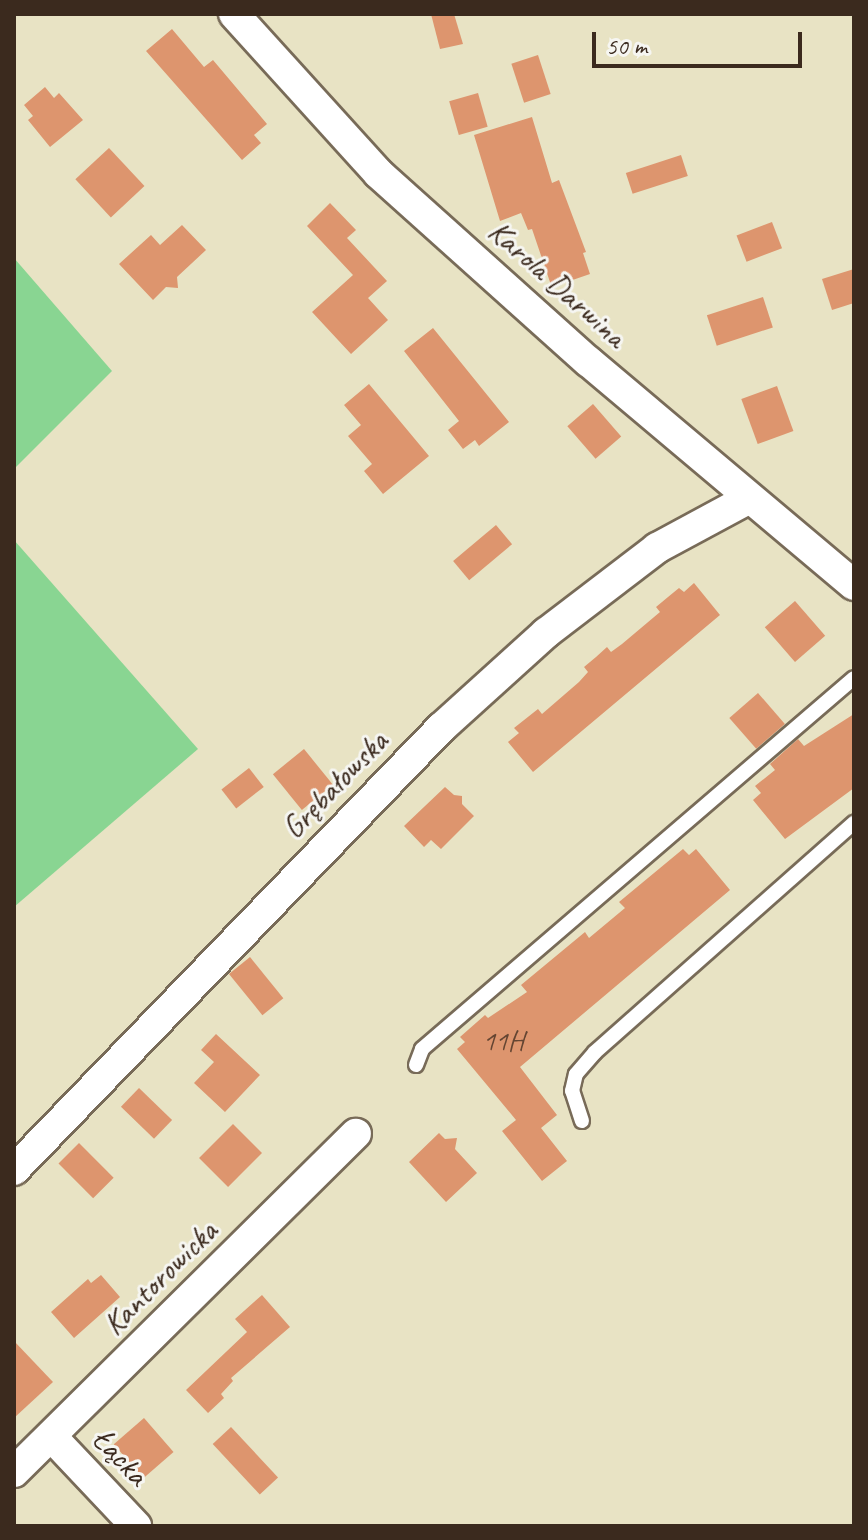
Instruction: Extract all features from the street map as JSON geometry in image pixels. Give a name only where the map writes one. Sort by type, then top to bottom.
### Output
[{"type":"street","name":"Karola Darwina","points":[[234,14],[378,173],[748,499],[854,585]]},
{"type":"street","name":"Grębałowska","points":[[14,1170],[441,728],[546,633],[657,548],[748,499]]},
{"type":"street","name":"Kantorowicka","points":[[14,1472],[356,1134]]},
{"type":"street","name":"Łącka","points":[[51,1436],[136,1526]]},
{"type":"lane","points":[[416,1065],[422,1049],[854,678]]},
{"type":"lane","points":[[582,1121],[572,1091],[576,1074],[595,1052],[854,823]]},
{"type":"green space","points":[[14,258],[112,371],[14,469]]},
{"type":"green space","points":[[14,540],[198,749],[14,907]]},
{"type":"building","points":[[431,14],[454,14],[463,44],[440,49]]},
{"type":"building","points":[[172,29],[204,67],[213,60],[267,124],[254,135],[261,143],[242,160],[146,51]]},
{"type":"building","points":[[538,55],[551,94],[524,103],[511,64]]},
{"type":"building","points":[[45,87],[54,98],[59,93],[83,120],[50,147],[28,120],[33,116],[24,105]]},
{"type":"building","points":[[478,93],[488,127],[459,135],[449,101]]},
{"type":"building","points":[[532,117],[552,183],[559,180],[586,252],[583,253],[590,274],[558,285],[551,285],[532,229],[528,230],[521,213],[500,221],[474,135]]},
{"type":"building","points":[[109,148],[144,186],[111,217],[75,179]]},
{"type":"building","points":[[681,155],[688,176],[633,194],[626,173]]},
{"type":"building","points":[[330,203],[356,230],[347,238],[387,281],[368,298],[388,320],[351,354],[312,312],[353,275],[307,226]]},
{"type":"building","points":[[772,222],[782,248],[747,262],[737,236]]},
{"type":"building","points":[[182,225],[206,250],[177,277],[178,288],[166,287],[153,300],[119,264],[151,235],[160,245]]},
{"type":"building","points":[[854,269],[854,303],[832,310],[822,279]]},
{"type":"building","points":[[763,297],[773,327],[717,346],[707,315]]},
{"type":"building","points":[[433,328],[509,422],[479,446],[475,440],[463,449],[448,430],[459,421],[404,351]]},
{"type":"building","points":[[369,384],[429,456],[383,494],[364,471],[372,464],[348,436],[361,425],[344,405]]},
{"type":"building","points":[[777,386],[793,431],[758,444],[741,399]]},
{"type":"building","points":[[593,404],[621,436],[596,459],[567,426]]},
{"type":"building","points":[[496,525],[512,544],[469,580],[453,561]]},
{"type":"building","points":[[694,583],[720,615],[533,772],[508,742],[519,733],[514,728],[538,709],[542,714],[579,682],[588,672],[584,667],[607,647],[611,652],[622,644],[660,612],[656,607],[679,588],[684,592]]},
{"type":"building","points":[[795,601],[825,636],[795,662],[765,627]]},
{"type":"building","points":[[758,693],[785,724],[756,749],[729,718]]},
{"type":"building","points":[[854,714],[854,788],[785,839],[753,800],[761,793],[755,786],[775,770],[770,764],[798,739],[804,746]]},
{"type":"building","points":[[304,749],[333,785],[302,810],[273,774]]},
{"type":"building","points":[[249,768],[264,787],[236,808],[221,790]]},
{"type":"building","points":[[445,787],[454,795],[462,796],[462,804],[474,816],[441,849],[431,840],[424,847],[404,826]]},
{"type":"building","points":[[683,849],[689,855],[696,849],[730,890],[520,1067],[557,1115],[541,1128],[567,1161],[542,1181],[502,1131],[516,1120],[457,1049],[465,1042],[460,1037],[485,1015],[488,1018],[527,992],[521,985],[585,932],[589,938],[625,908],[619,902]]},
{"type":"building","points":[[250,957],[283,998],[262,1015],[229,974]]},
{"type":"building","points":[[216,1034],[260,1075],[225,1112],[194,1083],[214,1062],[201,1050]]},
{"type":"building","points":[[139,1088],[172,1120],[154,1139],[121,1107]]},
{"type":"building","points":[[233,1124],[262,1153],[228,1187],[199,1158]]},
{"type":"building","points":[[439,1133],[445,1139],[457,1138],[455,1149],[477,1173],[446,1202],[409,1162]]},
{"type":"building","points":[[79,1143],[114,1178],[93,1198],[58,1164]]},
{"type":"building","points":[[101,1275],[120,1297],[74,1338],[51,1312],[88,1279],[91,1283]]},
{"type":"building","points":[[262,1295],[290,1327],[231,1378],[233,1381],[221,1394],[224,1398],[208,1413],[186,1390],[247,1332],[235,1319]]},
{"type":"building","points":[[14,1341],[53,1382],[14,1418]]},
{"type":"building","points":[[144,1418],[174,1452],[143,1478],[114,1444]]},
{"type":"building","points":[[231,1427],[278,1477],[260,1495],[213,1444]]}]
